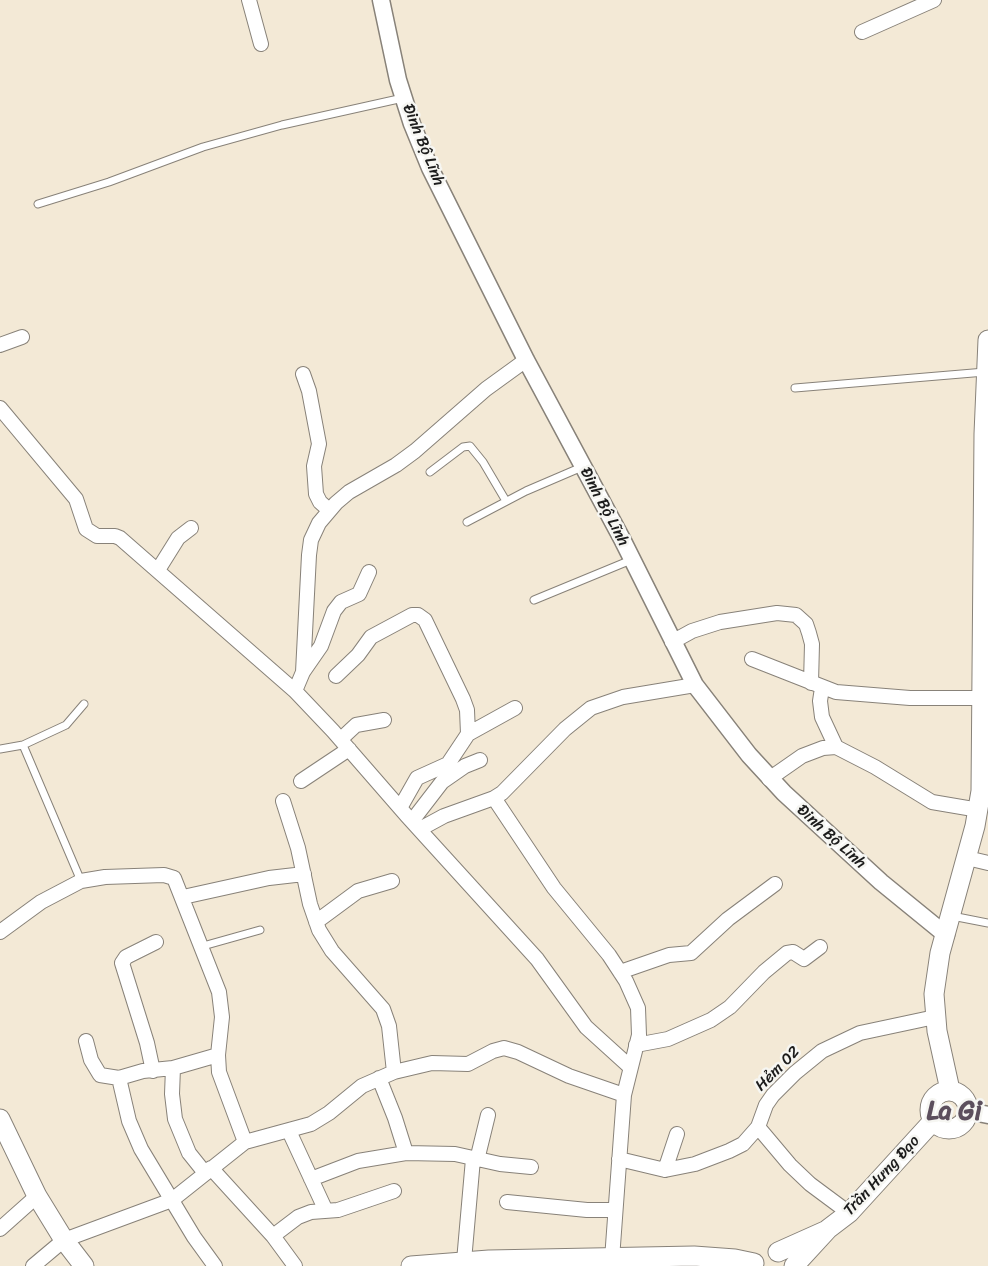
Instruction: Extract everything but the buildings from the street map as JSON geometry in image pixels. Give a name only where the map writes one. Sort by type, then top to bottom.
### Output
[{"type":"main road","points":[[950,1090],[935,1017],[934,983],[979,810],[985,719],[982,698],[986,483],[985,372],[988,340]]},
{"type":"main road","points":[[950,1090],[964,1098],[968,1111],[965,1120],[956,1128],[945,1129],[933,1121],[929,1113],[931,1102],[938,1093],[950,1090]]},
{"type":"main road","points":[[0,1119],[37,1196],[64,1240],[84,1266]]},
{"type":"main road","name":"Trần Hưng Đạo","points":[[793,1266],[828,1230],[848,1213],[933,1121]]},
{"type":"main road","name":"Trần Hưng Đạo","points":[[754,1265],[761,1254],[778,1252],[828,1230]]},
{"type":"main road","points":[[778,1252],[788,1258],[793,1266]]},
{"type":"main road","points":[[411,1266],[464,1261],[489,1263],[603,1262],[708,1257],[735,1259],[754,1265]]},
{"type":"street","points":[[249,0],[261,44]]},
{"type":"street","name":"Đinh Bộ Lĩnh","points":[[381,0],[390,51],[404,98],[430,168],[526,360],[632,560],[695,685],[769,779],[881,882],[946,935]]},
{"type":"street","points":[[862,32],[934,0]]},
{"type":"street","points":[[0,345],[22,337]]},
{"type":"street","points":[[303,672],[311,540],[314,531],[329,510],[349,492],[396,465],[415,451],[486,388],[526,360]]},
{"type":"street","points":[[303,374],[310,391],[319,444],[314,466],[316,494],[320,502],[329,510]]},
{"type":"street","points":[[0,408],[76,499],[86,529],[98,536],[115,536],[120,538],[295,691],[345,744],[400,808],[537,959],[593,1034],[629,1066]]},
{"type":"street","points":[[158,570],[178,538],[191,528]]},
{"type":"street","points":[[295,691],[303,672],[318,652],[337,605],[359,594],[369,572]]},
{"type":"street","points":[[672,642],[692,631],[720,622],[777,613],[796,615],[806,624],[809,633],[822,717],[836,746],[932,802],[979,810]]},
{"type":"street","points":[[336,676],[358,655],[371,637],[412,615],[418,615],[425,620],[463,699],[467,710],[468,734]]},
{"type":"street","points":[[752,659],[817,686],[853,694],[982,698]]},
{"type":"street","points":[[416,825],[494,798],[515,780],[565,729],[591,708],[622,697],[695,685]]},
{"type":"street","points":[[400,808],[414,780],[448,764],[468,734],[515,708]]},
{"type":"street","points":[[301,781],[345,744],[356,725],[384,720]]},
{"type":"street","points":[[769,779],[802,756],[836,746]]},
{"type":"street","points":[[416,825],[442,782],[465,766],[480,760]]},
{"type":"street","points":[[494,798],[554,888],[609,955],[638,1008],[640,1025],[629,1066],[624,1096],[615,1210],[603,1262]]},
{"type":"street","points":[[283,801],[316,922],[332,951],[383,1009],[389,1026],[394,1072]]},
{"type":"street","points":[[967,858],[988,863]]},
{"type":"street","points":[[183,897],[269,878],[304,874]]},
{"type":"street","points":[[0,932],[41,902],[81,881],[105,877],[169,875],[176,881],[183,897],[203,946],[222,1002],[222,1028],[218,1055],[222,1083],[245,1142]]},
{"type":"street","points":[[316,922],[358,891],[392,881]]},
{"type":"street","points":[[620,972],[669,954],[691,953],[728,919],[775,884]]},
{"type":"street","points":[[152,1071],[147,1042],[122,963],[126,957],[156,942]]},
{"type":"street","points":[[636,1045],[668,1039],[710,1020],[730,1007],[764,972],[788,952],[793,952],[804,959],[820,947]]},
{"type":"street","name":"Hẻm 02","points":[[665,1170],[695,1164],[729,1152],[743,1144],[758,1128],[766,1105],[773,1094],[822,1051],[860,1033],[935,1017]]},
{"type":"street","points":[[86,1041],[92,1060],[100,1075],[119,1078],[173,1068],[218,1055]]},
{"type":"street","points":[[32,1266],[64,1240],[172,1200],[245,1142],[267,1134],[301,1128],[322,1118],[357,1090],[394,1072],[432,1064],[468,1064],[493,1051],[504,1048],[518,1052],[569,1076],[624,1096]]},
{"type":"street","points":[[173,1068],[172,1094],[175,1119],[189,1152],[274,1236],[295,1266]]},
{"type":"street","points":[[119,1078],[133,1134],[208,1263]]},
{"type":"street","points":[[379,1078],[396,1118],[406,1153]]},
{"type":"street","points":[[968,1111],[988,1116]]},
{"type":"street","points":[[464,1261],[475,1159],[488,1115]]},
{"type":"street","points":[[758,1128],[804,1178],[848,1213]]},
{"type":"street","points":[[289,1131],[326,1211]]},
{"type":"street","points":[[619,1159],[665,1170],[677,1134]]},
{"type":"street","points":[[310,1179],[358,1161],[406,1153],[434,1152],[531,1168]]},
{"type":"street","points":[[274,1236],[298,1217],[311,1212],[338,1210],[394,1191]]},
{"type":"street","points":[[0,1228],[37,1196]]},
{"type":"street","points":[[507,1202],[587,1210],[615,1210]]},
{"type":"lane","points":[[38,204],[109,182],[203,147],[282,126],[404,98]]},
{"type":"lane","points":[[795,388],[985,372]]},
{"type":"lane","points":[[430,472],[463,447],[470,446],[483,462],[506,501]]},
{"type":"lane","points":[[467,522],[506,501],[583,467]]},
{"type":"lane","points":[[534,600],[632,560]]},
{"type":"lane","points":[[0,749],[22,745],[66,724],[84,704]]},
{"type":"lane","points":[[22,745],[81,881]]},
{"type":"lane","points":[[952,916],[988,923]]},
{"type":"lane","points":[[203,946],[260,930]]},
{"type":"district","name":"La Gi","points":[[954,1112]]}]
